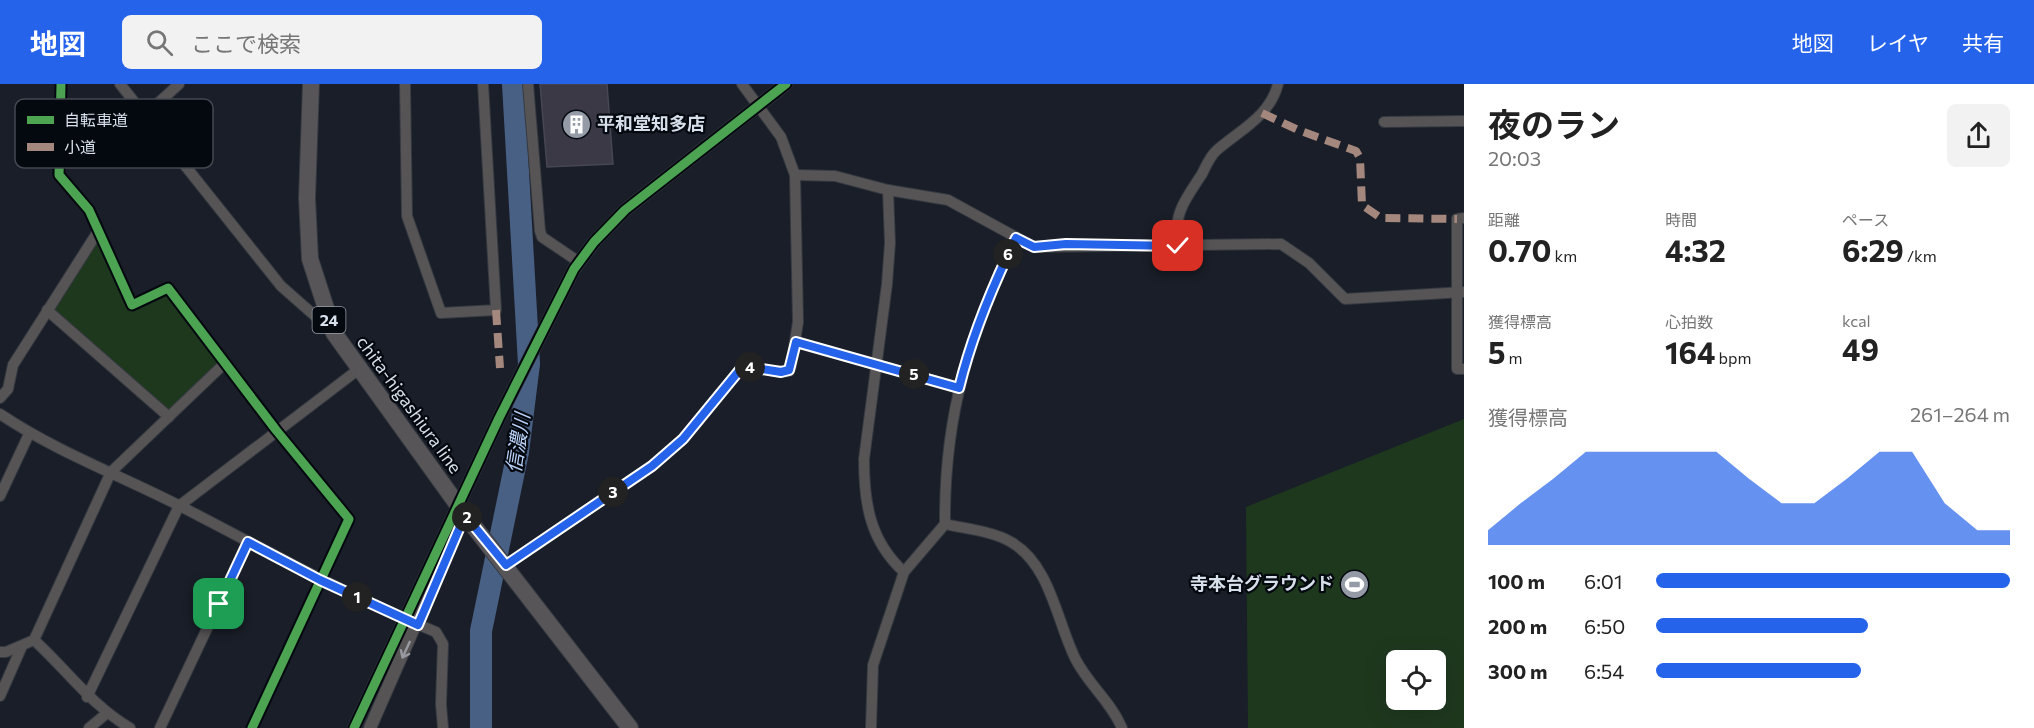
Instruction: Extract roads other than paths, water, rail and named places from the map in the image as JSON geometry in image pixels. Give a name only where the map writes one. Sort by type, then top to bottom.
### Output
[{"type":"main road","name":"chita-higashiura line","points":[[311,84],[308,198],[310,259],[334,333],[462,510],[630,728]]},
{"type":"street","points":[[60,99],[61,84]]},
{"type":"street","points":[[120,84],[131,99]]},
{"type":"street","points":[[163,99],[179,84]]},
{"type":"street","points":[[405,84],[407,216],[441,313],[496,310],[483,84]]},
{"type":"street","points":[[528,84],[540,231],[542,237],[579,262]]},
{"type":"street","points":[[506,565],[652,466],[683,439],[743,366],[781,372],[789,370],[796,342],[795,175],[781,137],[742,84]]},
{"type":"street","points":[[370,728],[418,625],[473,479],[499,418],[579,262],[625,210],[786,84]]},
{"type":"street","points":[[1178,246],[1176,230],[1182,203],[1215,152],[1253,123],[1274,100],[1278,84]]},
{"type":"street","points":[[1384,122],[1464,122]]},
{"type":"street","points":[[58,168],[59,175],[89,210],[97,233],[132,305],[168,288],[276,430],[349,519],[252,728]]},
{"type":"street","points":[[186,168],[281,286],[334,333]]},
{"type":"street","points":[[795,175],[835,176],[888,190],[948,200],[1034,247],[1066,244],[1178,246],[1281,244],[1309,263],[1345,299],[1460,292]]},
{"type":"street","points":[[888,190],[890,243],[864,459],[864,495],[878,542],[904,572]]},
{"type":"street","points":[[1464,218],[1457,219],[1460,292],[1457,369],[1464,369]]},
{"type":"street","points":[[0,398],[8,389],[13,365],[97,233]]},
{"type":"street","points":[[871,728],[873,665],[904,572],[945,524],[945,477],[959,388],[972,339],[991,290],[1016,238]]},
{"type":"street","points":[[47,310],[169,417]]},
{"type":"street","points":[[796,342],[959,388]]},
{"type":"street","points":[[0,652],[34,640],[111,472],[225,363]]},
{"type":"street","points":[[87,697],[179,506],[358,369]]},
{"type":"street","points":[[0,414],[29,434],[179,506],[320,580],[436,632],[443,644],[441,704],[443,728]]},
{"type":"street","points":[[0,496],[29,434]]},
{"type":"street","points":[[354,728],[405,619],[462,510]]},
{"type":"street","points":[[945,524],[999,536],[1021,549],[1042,575],[1077,661],[1114,710],[1122,728]]},
{"type":"street","points":[[160,728],[248,542]]},
{"type":"street","points":[[34,640],[60,664],[87,697],[106,714],[130,728]]},
{"type":"street","points":[[0,696],[22,645]]},
{"type":"street","points":[[89,728],[106,714]]},
{"type":"waterway","name":"信濃川","points":[[481,728],[481,631],[518,452],[529,364],[513,84]]},
{"type":"place","name":"平和堂知多店","points":[[576,124]]},
{"type":"place","name":"寺本台グラウンド","points":[[1355,584]]}]
